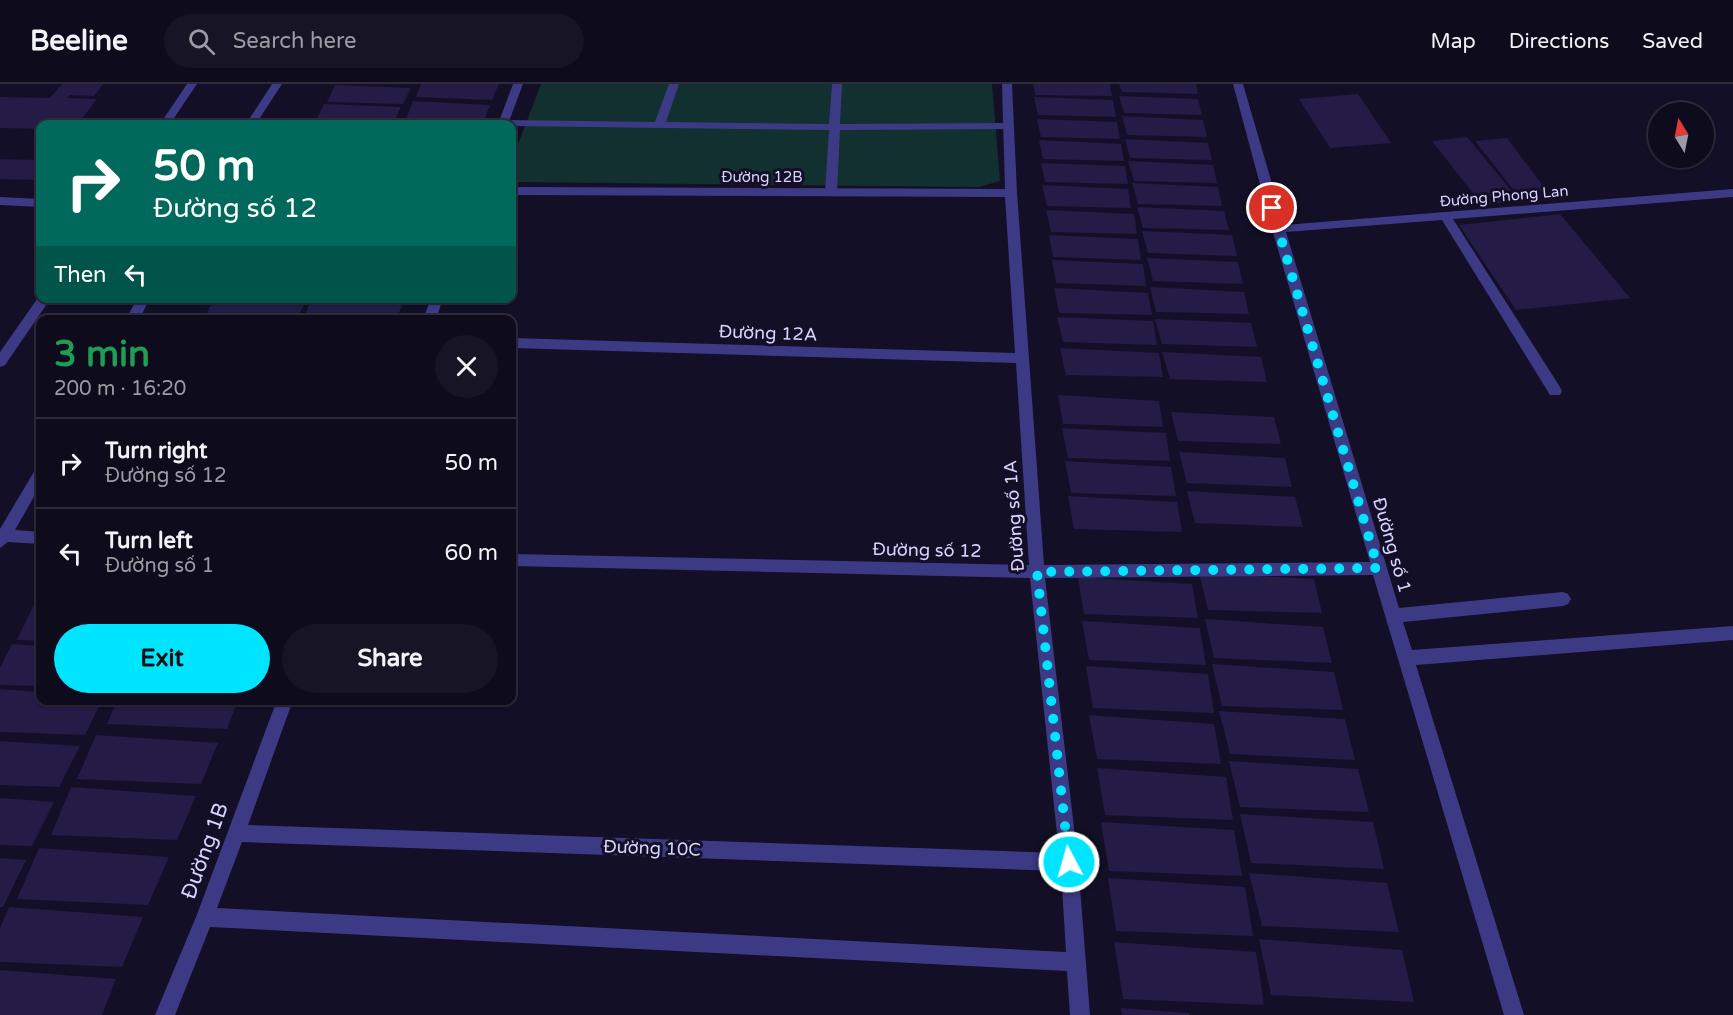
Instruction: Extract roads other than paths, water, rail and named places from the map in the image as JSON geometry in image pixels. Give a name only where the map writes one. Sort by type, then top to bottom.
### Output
[{"type":"street","points":[[168,120],[192,84]]},
{"type":"street","points":[[254,120],[277,84]]},
{"type":"street","points":[[504,120],[518,84]]},
{"type":"street","points":[[659,126],[674,84]]},
{"type":"street","points":[[831,192],[837,84]]},
{"type":"street","name":"Đường số 1A","points":[[1006,84],[1011,193],[1037,572],[1069,862],[1080,1015]]},
{"type":"street","name":"Đường số 1","points":[[1238,84],[1278,229],[1392,616],[1408,658],[1514,1015]]},
{"type":"street","points":[[516,124],[1008,126]]},
{"type":"street","name":"Đường 12B","points":[[516,191],[1011,193]]},
{"type":"street","name":"Đường Phong Lan","points":[[1278,229],[1733,193]]},
{"type":"street","points":[[0,201],[36,203]]},
{"type":"street","points":[[1445,216],[1555,391]]},
{"type":"street","points":[[0,362],[41,303]]},
{"type":"street","name":"Đường 12A","points":[[516,343],[1023,358]]},
{"type":"street","points":[[2,538],[36,481]]},
{"type":"street","points":[[2,538],[36,538]]},
{"type":"street","name":"Đường số 12","points":[[516,560],[1037,572],[1378,568]]},
{"type":"street","points":[[1392,616],[1563,599]]},
{"type":"street","points":[[1408,658],[1733,633]]},
{"type":"street","name":"Đường 1B","points":[[165,1015],[205,917],[283,705]]},
{"type":"street","name":"Đường 10C","points":[[235,833],[1069,862]]},
{"type":"street","points":[[205,917],[1077,962]]}]
